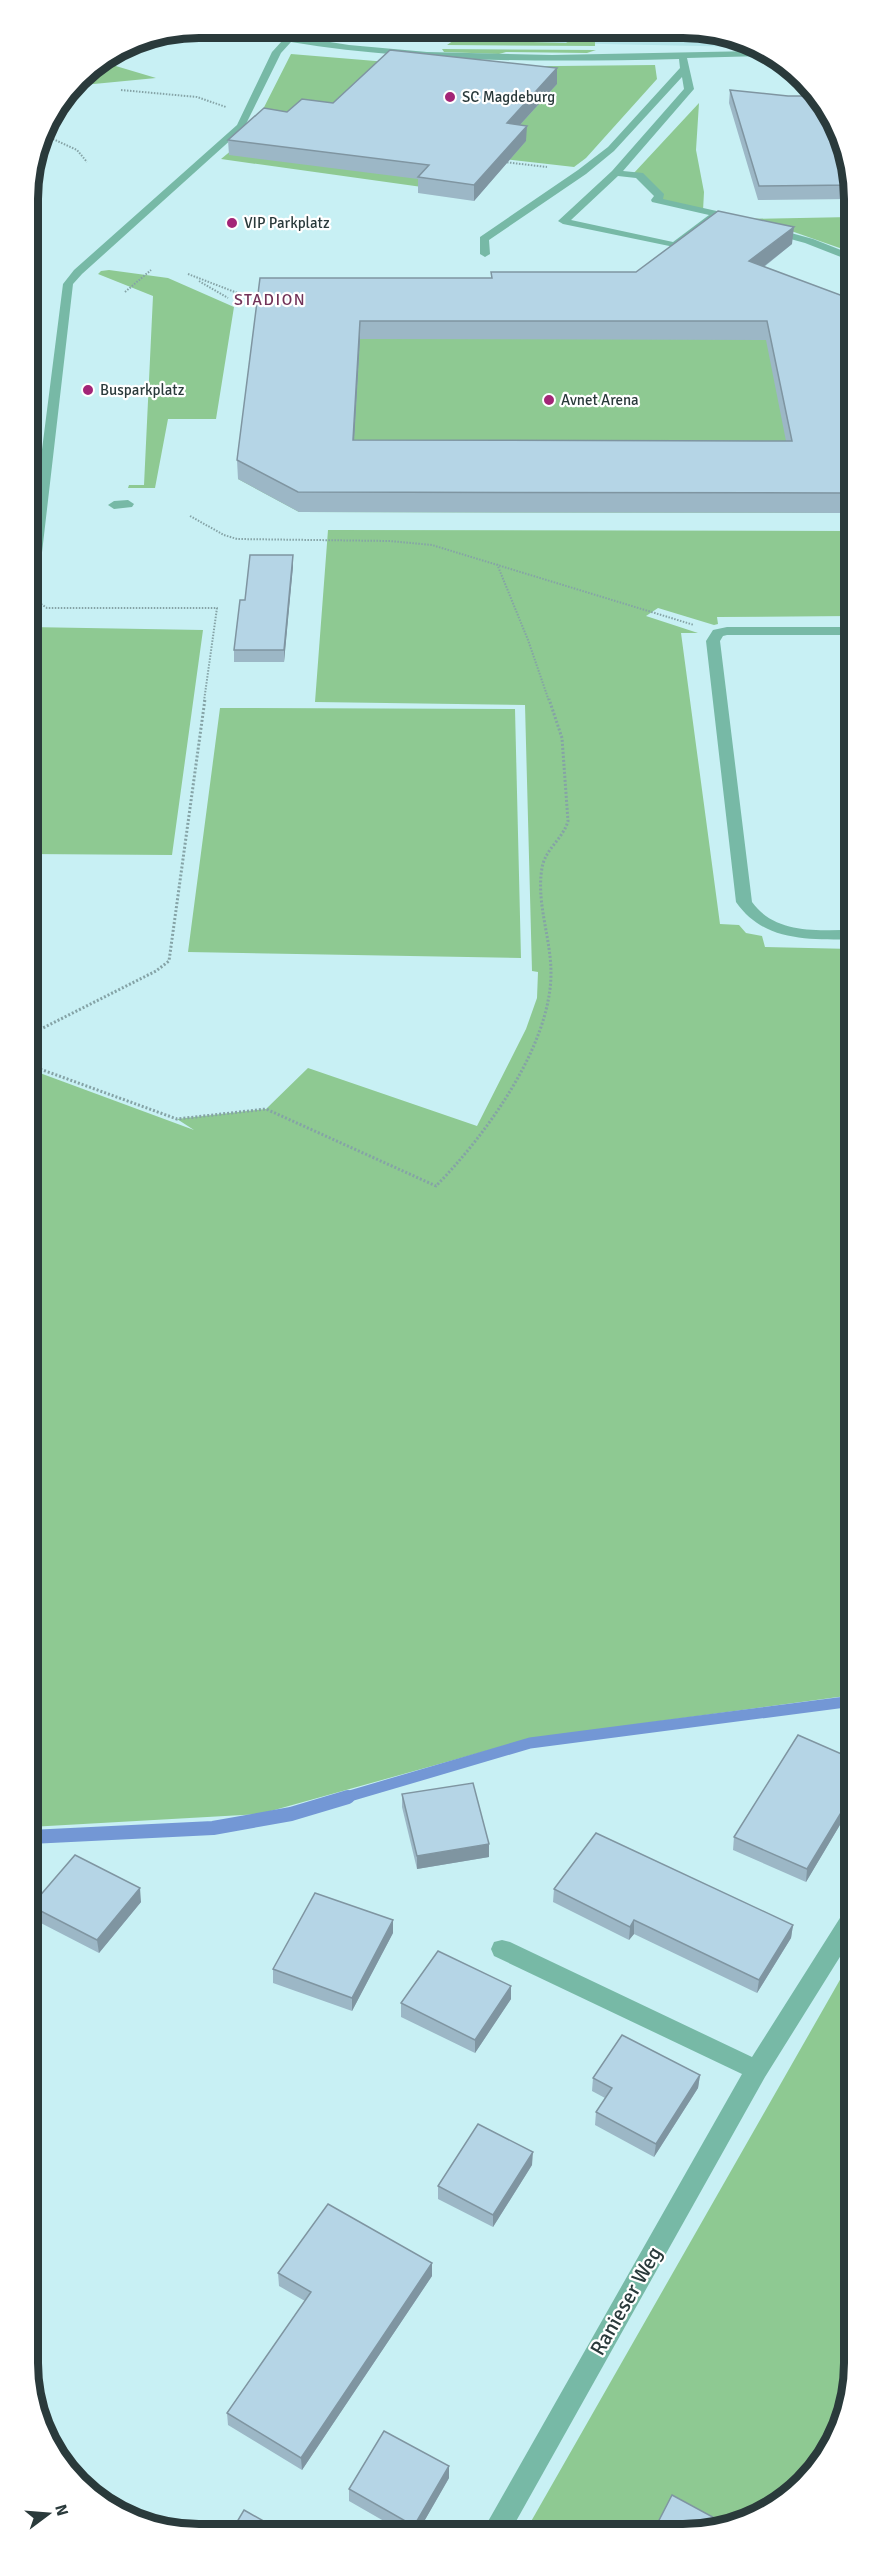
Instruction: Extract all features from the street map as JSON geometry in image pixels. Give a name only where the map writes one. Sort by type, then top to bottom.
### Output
[{"type":"street","points":[[256,38],[357,49],[471,57],[754,54]]},
{"type":"street","points":[[268,38],[286,42]]},
{"type":"street","points":[[38,530],[68,284],[78,272],[229,138],[247,115],[278,52],[286,42]]},
{"type":"street","points":[[616,173],[639,175],[660,196],[656,200],[717,214],[717,219],[675,246],[563,221],[616,173],[689,89],[682,55]]},
{"type":"street","points":[[485,254],[484,239],[582,172],[611,149],[685,68]]},
{"type":"street","points":[[753,227],[798,238],[844,255]]},
{"type":"street","points":[[114,505],[128,504]]},
{"type":"street","points":[[844,632],[718,633],[713,641],[744,902],[757,916],[788,931],[844,934]]},
{"type":"street","name":"Ranieser Weg","points":[[500,2524],[757,2070],[843,1933]]},
{"type":"street","points":[[502,1949],[757,2070]]},
{"type":"path","points":[[121,90],[197,97],[247,115]]},
{"type":"path","points":[[50,138],[77,150],[87,162]]},
{"type":"path","points":[[499,161],[582,172]]},
{"type":"path","points":[[125,292],[152,270]]},
{"type":"path","points":[[228,298],[188,274],[240,294]]},
{"type":"path","points":[[190,516],[224,535],[237,539],[405,541],[446,548],[718,633]]},
{"type":"path","points":[[38,1068],[177,1119],[266,1109],[436,1186],[466,1156],[495,1115],[518,1074],[548,1003],[551,973],[541,874],[545,855],[554,841],[566,830],[568,821],[562,738],[528,640],[497,564]]},
{"type":"path","points":[[38,602],[47,608],[217,608],[170,958],[156,971],[38,1030]]},
{"type":"shaded area","points":[[337,38],[386,38],[382,41]]},
{"type":"shaded area","points":[[432,38],[693,38],[736,47],[453,41]]},
{"type":"green space","points":[[457,38],[461,40],[566,43],[576,38],[584,38],[595,42],[595,46],[447,45]]},
{"type":"green space","points":[[442,49],[596,50],[587,53],[506,52],[499,54],[444,52]]},
{"type":"green space","points":[[291,54],[448,67],[655,65],[657,79],[586,158],[574,167],[477,156],[422,187],[221,159],[250,135]]},
{"type":"green space","points":[[110,64],[156,78],[85,85]]},
{"type":"green space","points":[[699,103],[696,150],[704,192],[703,211],[656,200],[659,197],[633,174]]},
{"type":"green space","points":[[844,217],[844,250],[794,232],[742,219]]},
{"type":"green space","points":[[109,270],[168,278],[234,307],[216,419],[168,419],[155,488],[128,488],[129,485],[144,485],[153,296],[98,274]]},
{"type":"green space","name":"Avnet Arena","points":[[844,318],[844,513],[299,512],[238,479],[258,321]]},
{"type":"green space","points":[[328,530],[844,531],[844,616],[717,617],[718,624],[714,625],[658,608],[646,616],[698,633],[681,633],[720,924],[739,925],[746,933],[762,936],[765,947],[844,949],[843,1696],[529,1739],[260,1814],[38,1827],[38,1072],[194,1130],[177,1119],[266,1109],[308,1068],[477,1126],[526,1029],[537,998],[538,972],[532,971],[525,705],[315,702]]},
{"type":"green space","points":[[38,627],[203,630],[172,855],[38,854]]},
{"type":"green space","points":[[220,708],[515,709],[521,958],[188,952]]},
{"type":"green space","points":[[843,1974],[843,2374],[835,2415],[827,2435],[803,2470],[789,2484],[763,2503],[734,2516],[693,2524],[530,2524]]},
{"type":"building","points":[[390,50],[557,68],[507,123],[527,126],[474,185],[418,177],[429,165],[228,140],[264,108],[287,112],[302,99],[333,103]]},
{"type":"building","points":[[730,90],[806,96],[827,127],[835,147],[843,185],[759,186]]},
{"type":"building","points":[[718,211],[794,227],[749,261],[844,296],[844,493],[298,492],[237,460],[260,278],[492,278],[491,272],[636,272]],"holes":[[[360,321],[767,321],[792,441],[353,440]]]},
{"type":"building","points":[[250,555],[293,555],[284,650],[234,650],[240,600],[245,600]]},
{"type":"building","points":[[798,1735],[843,1755],[843,1809],[807,1869],[734,1837]]},
{"type":"building","points":[[473,1783],[489,1844],[417,1856],[402,1794]]},
{"type":"building","points":[[596,1833],[793,1925],[759,1980],[634,1920],[630,1927],[554,1889]]},
{"type":"building","points":[[75,1855],[140,1888],[97,1940],[38,1910],[38,1898]]},
{"type":"building","points":[[315,1893],[393,1920],[352,1998],[273,1969]]},
{"type":"building","points":[[438,1951],[511,1986],[475,2040],[401,2003]]},
{"type":"building","points":[[622,2035],[700,2075],[656,2144],[596,2112],[612,2088],[593,2078]]},
{"type":"building","points":[[478,2124],[533,2152],[493,2215],[438,2186]]},
{"type":"building","points":[[328,2204],[432,2263],[301,2458],[227,2413],[311,2292],[278,2273]]},
{"type":"building","points":[[384,2431],[449,2466],[415,2524],[410,2524],[349,2489]]},
{"type":"building","points":[[672,2495],[718,2520],[693,2524],[657,2524]]},
{"type":"building","points":[[244,2510],[269,2524],[236,2524]]},
{"type":"waterway","points":[[343,1798],[530,1743],[843,1702]]},
{"type":"waterway","points":[[38,1837],[213,1828],[291,1814],[348,1797]]},
{"type":"place","name":"SC Magdeburg","points":[[450,97]]},
{"type":"place","name":"VIP Parkplatz","points":[[232,223]]},
{"type":"place","name":"Busparkplatz","points":[[88,390]]},
{"type":"place","name":"Avnet Arena","points":[[549,400]]},
{"type":"district","name":"STADION","points":[[270,300]]}]
